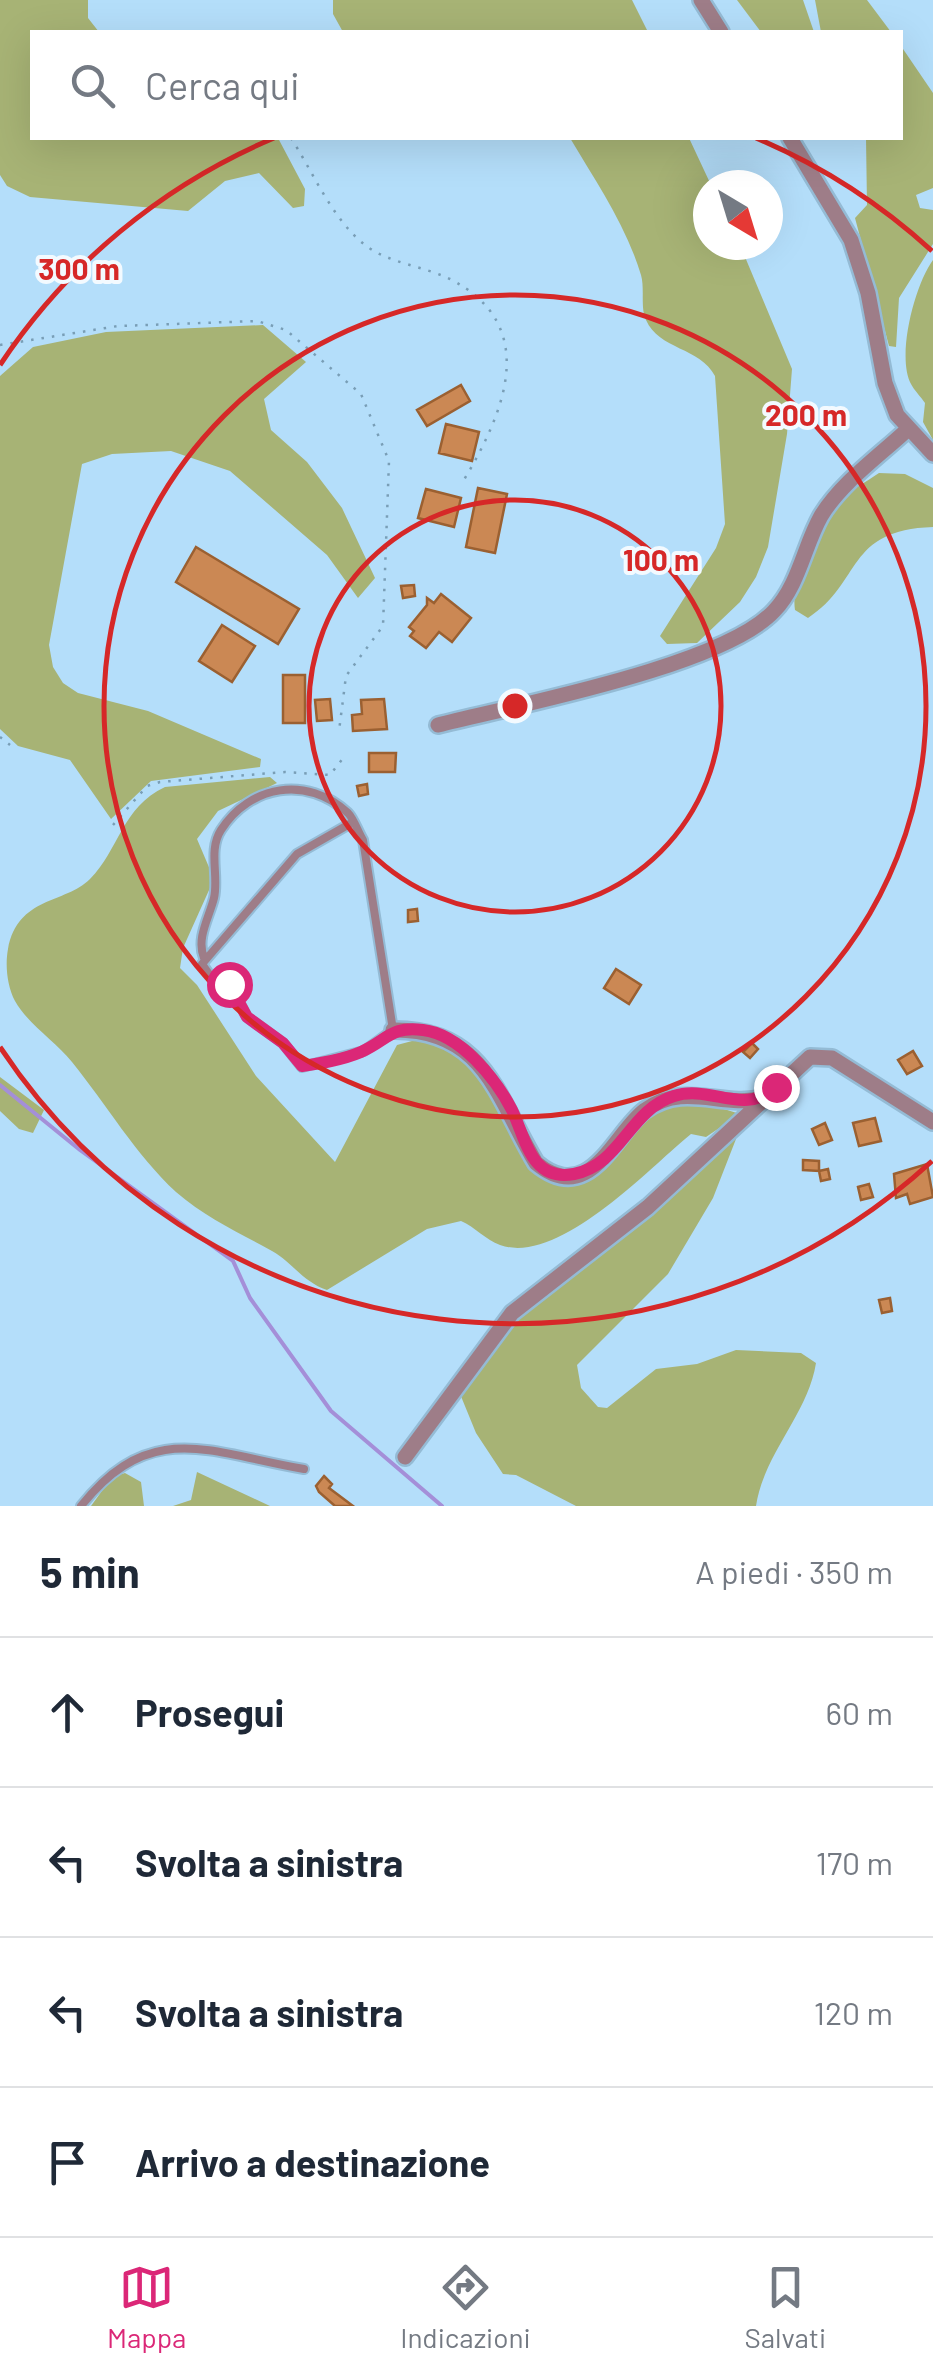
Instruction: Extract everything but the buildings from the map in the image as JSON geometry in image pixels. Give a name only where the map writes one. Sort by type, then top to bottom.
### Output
[{"type":"street","points":[[700,0],[720,30]]},
{"type":"street","points":[[791,140],[852,240],[868,294],[885,382],[907,430],[933,454]]},
{"type":"street","points":[[438,725],[620,678],[720,648],[744,635],[776,609],[788,591],[829,504],[907,430]]},
{"type":"street","points":[[393,1030],[426,1030],[460,1047],[511,1109],[536,1163],[561,1175],[580,1173],[604,1160],[636,1118],[669,1097],[692,1093],[729,1100],[764,1098]]},
{"type":"street","points":[[404,1457],[512,1313],[636,1218],[810,1056],[825,1055],[933,1122]]},
{"type":"lane","points":[[287,788],[350,814],[363,840],[393,1030],[364,1051],[332,1062],[297,1065],[283,1043],[247,1017],[229,984],[204,969],[204,958],[203,932],[216,889],[214,846],[220,830],[242,808],[270,789],[287,788]]},
{"type":"lane","points":[[204,958],[296,854],[353,822]]},
{"type":"lane","points":[[81,1506],[129,1462],[172,1446],[304,1469]]},
{"type":"path","points":[[291,140],[346,226],[362,242],[376,252],[450,279],[470,291],[502,326],[509,360],[506,382],[478,458],[462,483]]},
{"type":"path","points":[[0,345],[118,326],[257,321],[286,330],[362,394],[389,461],[383,626],[346,676],[339,731]]},
{"type":"path","points":[[0,737],[10,745]]},
{"type":"path","points":[[113,826],[147,786],[160,782],[285,772],[330,775],[344,758]]},
{"type":"green space","points":[[0,0],[88,0],[88,18],[97,30],[30,30],[30,140],[279,140],[305,189],[304,206],[293,208],[259,173],[225,181],[188,211],[30,197],[7,186],[0,175]]},
{"type":"green space","points":[[333,0],[632,0],[647,30],[342,30],[333,14]]},
{"type":"green space","points":[[737,0],[803,0],[813,30],[760,30]]},
{"type":"green space","points":[[815,0],[867,0],[890,30],[821,30]]},
{"type":"green space","points":[[903,49],[933,93],[933,188],[916,195],[920,208],[933,210],[933,244],[899,298],[896,347],[889,346],[855,218],[867,205],[866,140],[903,140]]},
{"type":"green space","points":[[571,140],[690,140],[704,170],[693,170],[693,260],[746,260],[792,369],[787,434],[768,547],[740,602],[697,643],[667,644],[660,636],[716,548],[725,524],[715,376],[700,359],[652,330],[643,309],[642,280],[627,239]]},
{"type":"green space","points":[[933,260],[933,440],[923,422],[925,403],[911,384],[906,356],[914,302]]},
{"type":"green space","points":[[263,325],[306,362],[264,399],[271,430],[307,462],[342,508],[375,578],[358,598],[327,555],[230,471],[171,451],[112,454],[82,464],[49,645],[53,667],[63,683],[78,693],[148,711],[261,759],[260,767],[151,781],[111,819],[70,760],[18,746],[0,729],[0,376],[33,347],[106,332]]},
{"type":"green space","points":[[879,473],[905,474],[933,488],[933,527],[884,537],[858,560],[826,604],[808,618],[795,610],[795,598],[801,568],[815,537],[839,501]]},
{"type":"green space","points":[[270,777],[277,783],[218,811],[197,839],[214,879],[183,948],[180,968],[197,985],[256,1076],[335,1162],[397,1045],[427,1037],[450,1050],[488,1090],[527,1165],[542,1178],[564,1186],[583,1183],[599,1172],[660,1109],[695,1103],[740,1114],[706,1137],[691,1134],[602,1210],[549,1241],[523,1248],[500,1245],[461,1221],[427,1229],[327,1290],[272,1251],[199,1210],[161,1178],[72,1062],[20,1009],[8,982],[8,949],[13,932],[32,910],[90,879],[130,817],[151,796],[165,787]]},
{"type":"green space","points":[[0,1077],[44,1110],[33,1133],[19,1129],[0,1111]]},
{"type":"green space","points":[[730,1133],[736,1139],[713,1198],[668,1274],[577,1365],[581,1388],[598,1407],[607,1408],[656,1369],[697,1364],[736,1350],[801,1353],[816,1363],[804,1399],[768,1468],[756,1506],[576,1506],[516,1475],[503,1474],[476,1433],[458,1389],[501,1332]]},
{"type":"green space","points":[[197,1472],[270,1506],[173,1506],[191,1500]]},
{"type":"green space","points":[[125,1473],[141,1482],[144,1506],[91,1506],[112,1477]]},
{"type":"waterway","points":[[0,1085],[80,1150],[233,1261],[250,1298],[331,1411],[442,1506]]},
{"type":"route","points":[[229,984],[247,1017],[283,1043],[297,1065],[332,1062],[364,1051],[393,1030],[426,1030],[452,1040],[500,1092],[536,1163],[561,1175],[580,1173],[604,1160],[636,1118],[669,1097],[692,1093],[753,1100],[764,1098],[776,1087]]}]
